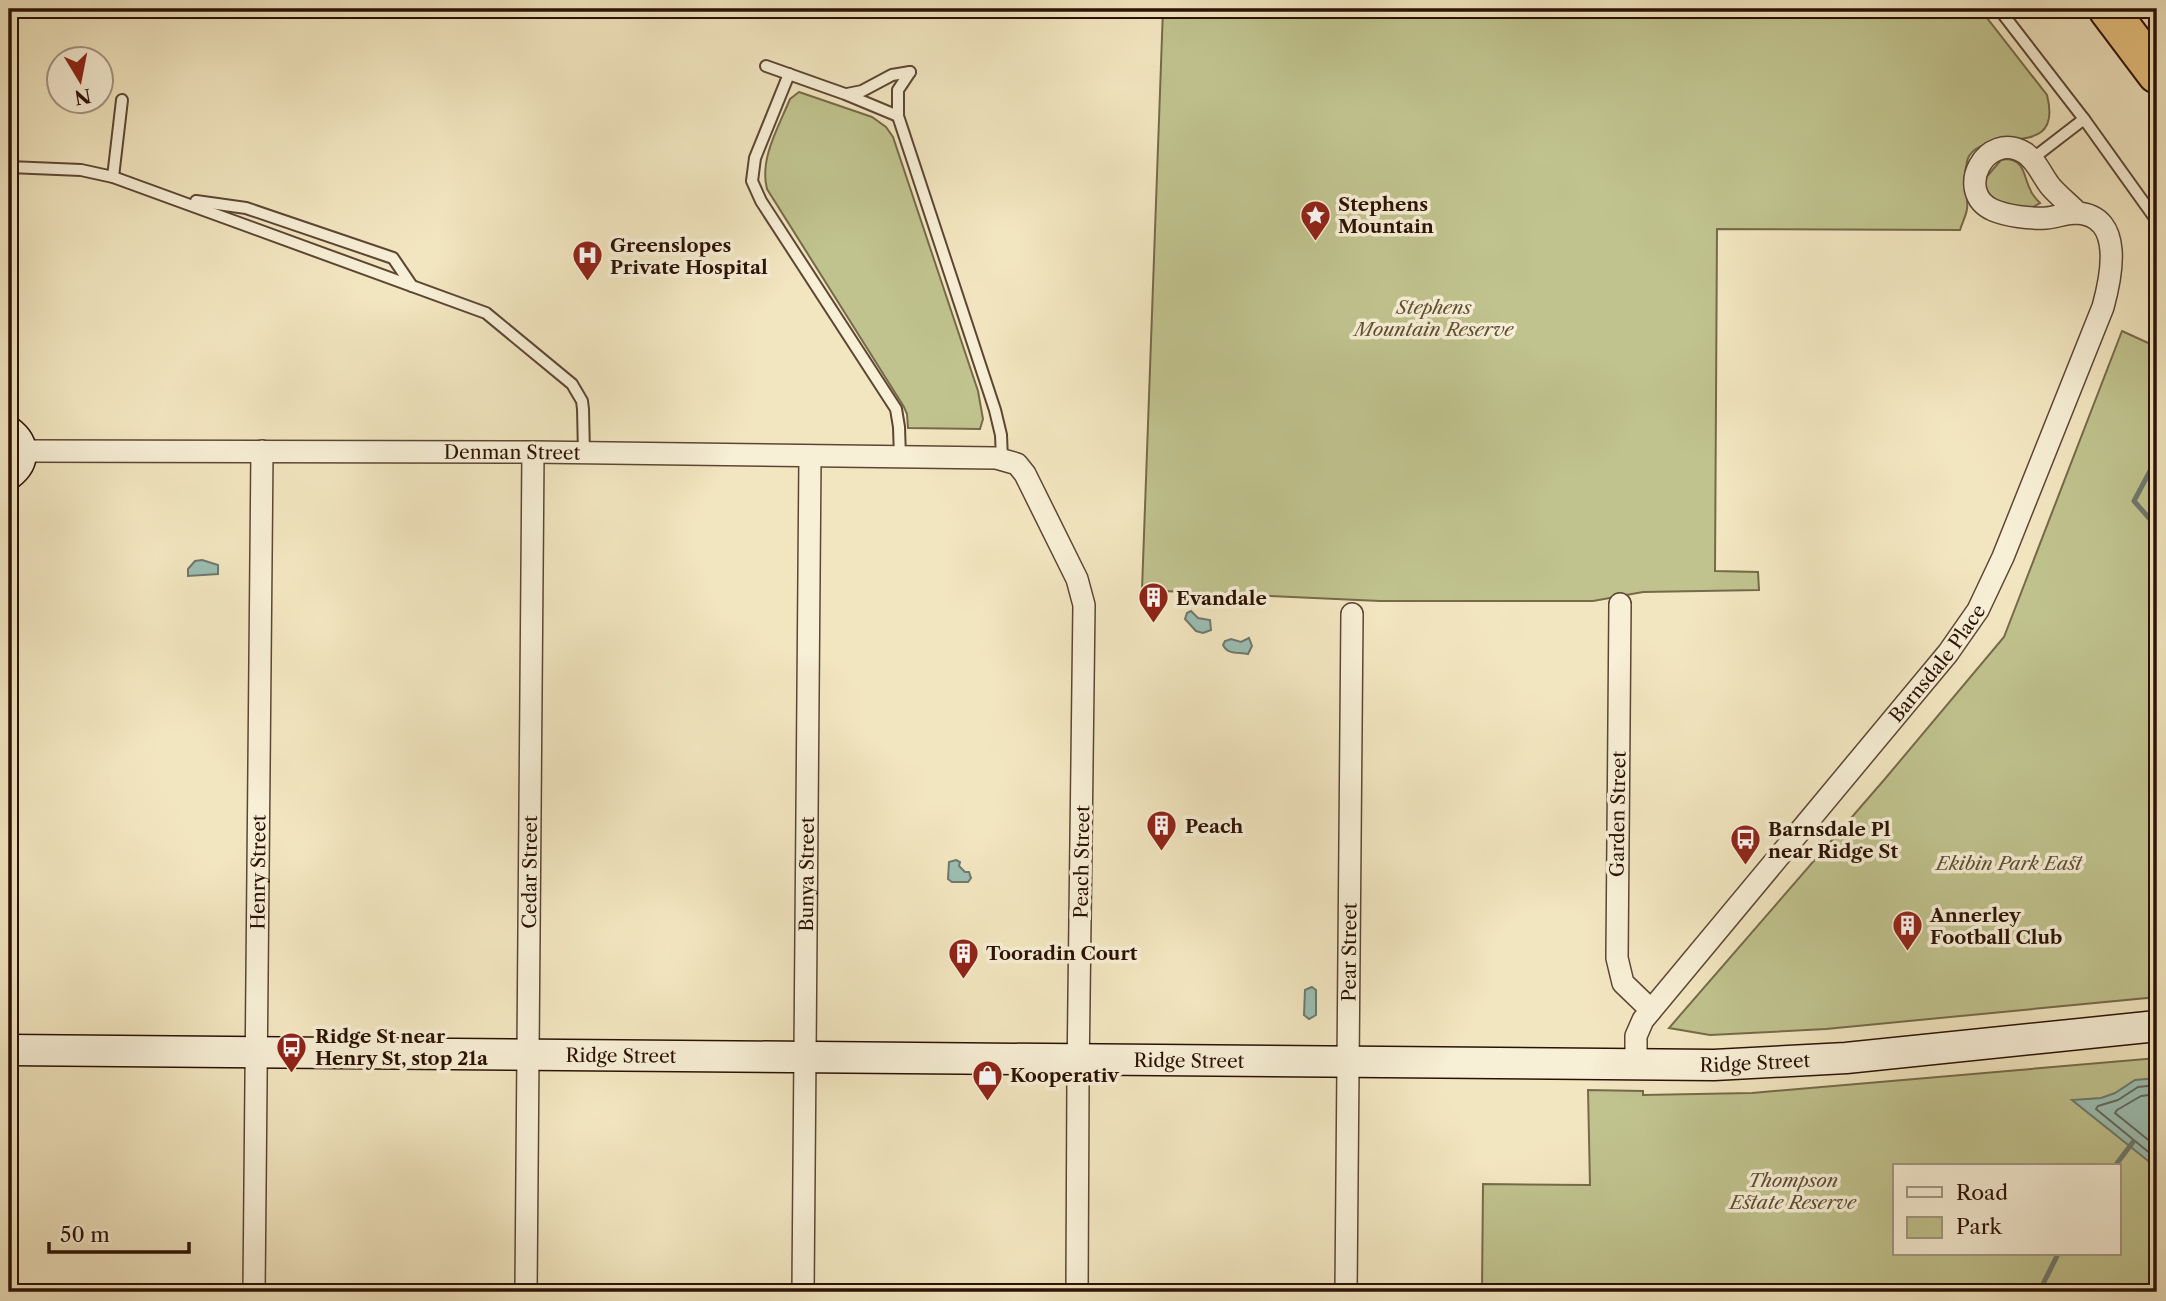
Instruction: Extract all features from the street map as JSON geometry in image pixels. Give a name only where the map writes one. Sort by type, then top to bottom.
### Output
[{"type":"highway","points":[[2108,9],[2157,74]]},
{"type":"street","points":[[2032,159],[2012,148],[2003,148],[1987,155],[1978,167],[1975,182],[1984,204],[1998,212],[2044,218],[2078,213]]},
{"type":"street","name":"Barnsdale Place","points":[[1636,1064],[1638,1029],[1651,1010],[1948,653],[1978,610],[2003,557],[2103,307],[2112,264],[2106,231],[2095,219],[2078,213],[2054,190],[2032,159]]},
{"type":"street","name":"Denman Street","points":[[13,452],[533,452],[1002,459]]},
{"type":"street","name":"Henry Street","points":[[254,1292],[262,452]]},
{"type":"street","name":"Cedar Street","points":[[526,1292],[533,452]]},
{"type":"street","name":"Bunya Street","points":[[803,1292],[810,456]]},
{"type":"street","name":"Peach Street","points":[[1002,459],[1017,464],[1030,483],[1077,579],[1084,605],[1077,1292]]},
{"type":"street","name":"Garden Street","points":[[1620,604],[1617,958],[1623,983],[1651,1010]]},
{"type":"street","name":"Pear Street","points":[[1346,1292],[1352,614]]},
{"type":"street","name":"Ridge Street","points":[[9,1050],[1714,1065],[1804,1062],[2157,1026]]},
{"type":"lane","points":[[1999,9],[2084,119],[2157,221]]},
{"type":"lane","points":[[766,66],[898,116]]},
{"type":"lane","points":[[845,94],[862,92],[892,75],[910,72],[898,90],[898,116],[995,410],[1001,435],[1002,459]]},
{"type":"lane","points":[[789,74],[755,158],[752,181],[761,201],[896,409],[900,457]]},
{"type":"lane","points":[[113,177],[122,100]]},
{"type":"lane","points":[[2032,159],[2084,119]]},
{"type":"lane","points":[[9,167],[81,170],[113,177],[486,313],[572,384],[582,401],[584,453]]},
{"type":"lane","points":[[180,200],[246,208],[393,258],[413,286]]},
{"type":"green space","name":"Stephens Mountain Reserve","points":[[1163,9],[1980,9],[2047,95],[2049,116],[2045,128],[2035,135],[1992,142],[1979,147],[1969,156],[1965,179],[1967,209],[1960,230],[1717,229],[1715,571],[1758,572],[1759,590],[1643,592],[1593,601],[1380,601],[1142,590]]},
{"type":"green space","points":[[799,92],[872,117],[886,127],[893,137],[978,391],[983,419],[980,429],[908,428],[904,407],[767,189],[766,166],[771,143],[790,99]]},
{"type":"green space","points":[[2001,160],[2013,160],[2023,170],[2032,193],[2040,203],[2028,210],[2004,204],[1989,196],[1983,181]]},
{"type":"green space","name":"Ekibin Park East","points":[[2122,331],[2157,347],[2157,997],[1826,1029],[1710,1035],[1669,1028],[2004,637]]},
{"type":"green space","name":"Thompson Estate Reserve","points":[[2157,1058],[2157,1292],[1482,1292],[1483,1184],[1590,1185],[1588,1090],[1643,1091],[1643,1095],[1752,1093]]},
{"type":"water","points":[[202,560],[218,565],[218,574],[188,576],[188,569],[195,561]]},
{"type":"water","points":[[1191,611],[1198,618],[1210,620],[1211,630],[1203,633],[1196,631],[1185,619]]},
{"type":"water","points":[[1249,638],[1252,646],[1248,654],[1230,652],[1223,645],[1231,639],[1241,642]]},
{"type":"water","points":[[956,860],[965,872],[969,872],[971,878],[968,882],[952,882],[948,879],[949,862]]},
{"type":"water","points":[[1312,987],[1316,990],[1316,1015],[1309,1019],[1304,1015],[1305,990]]},
{"type":"water","points":[[2157,1078],[2157,1168],[2072,1100],[2101,1098],[2115,1093],[2135,1080]]},
{"type":"waterway","points":[[2157,458],[2134,501],[2157,527]]},
{"type":"waterway","points":[[2116,1164],[2133,1142]]},
{"type":"waterway","points":[[2039,1292],[2057,1256]]},
{"type":"place","name":"Stephens Mountain","points":[[1315,242]]},
{"type":"place","name":"Greenslopes Private Hospital","points":[[587,283]]},
{"type":"place","name":"Evandale","points":[[1153,625]]},
{"type":"place","name":"Peach","points":[[1162,853]]},
{"type":"place","name":"Barnsdale Pl near Ridge St","points":[[1745,867]]},
{"type":"place","name":"Annerley Football Club","points":[[1907,953]]},
{"type":"place","name":"Tooradin Court","points":[[963,980]]},
{"type":"place","name":"Ridge St near Henry St, stop 21a","points":[[292,1074]]},
{"type":"place","name":"Kooperativ","points":[[987,1102]]}]
